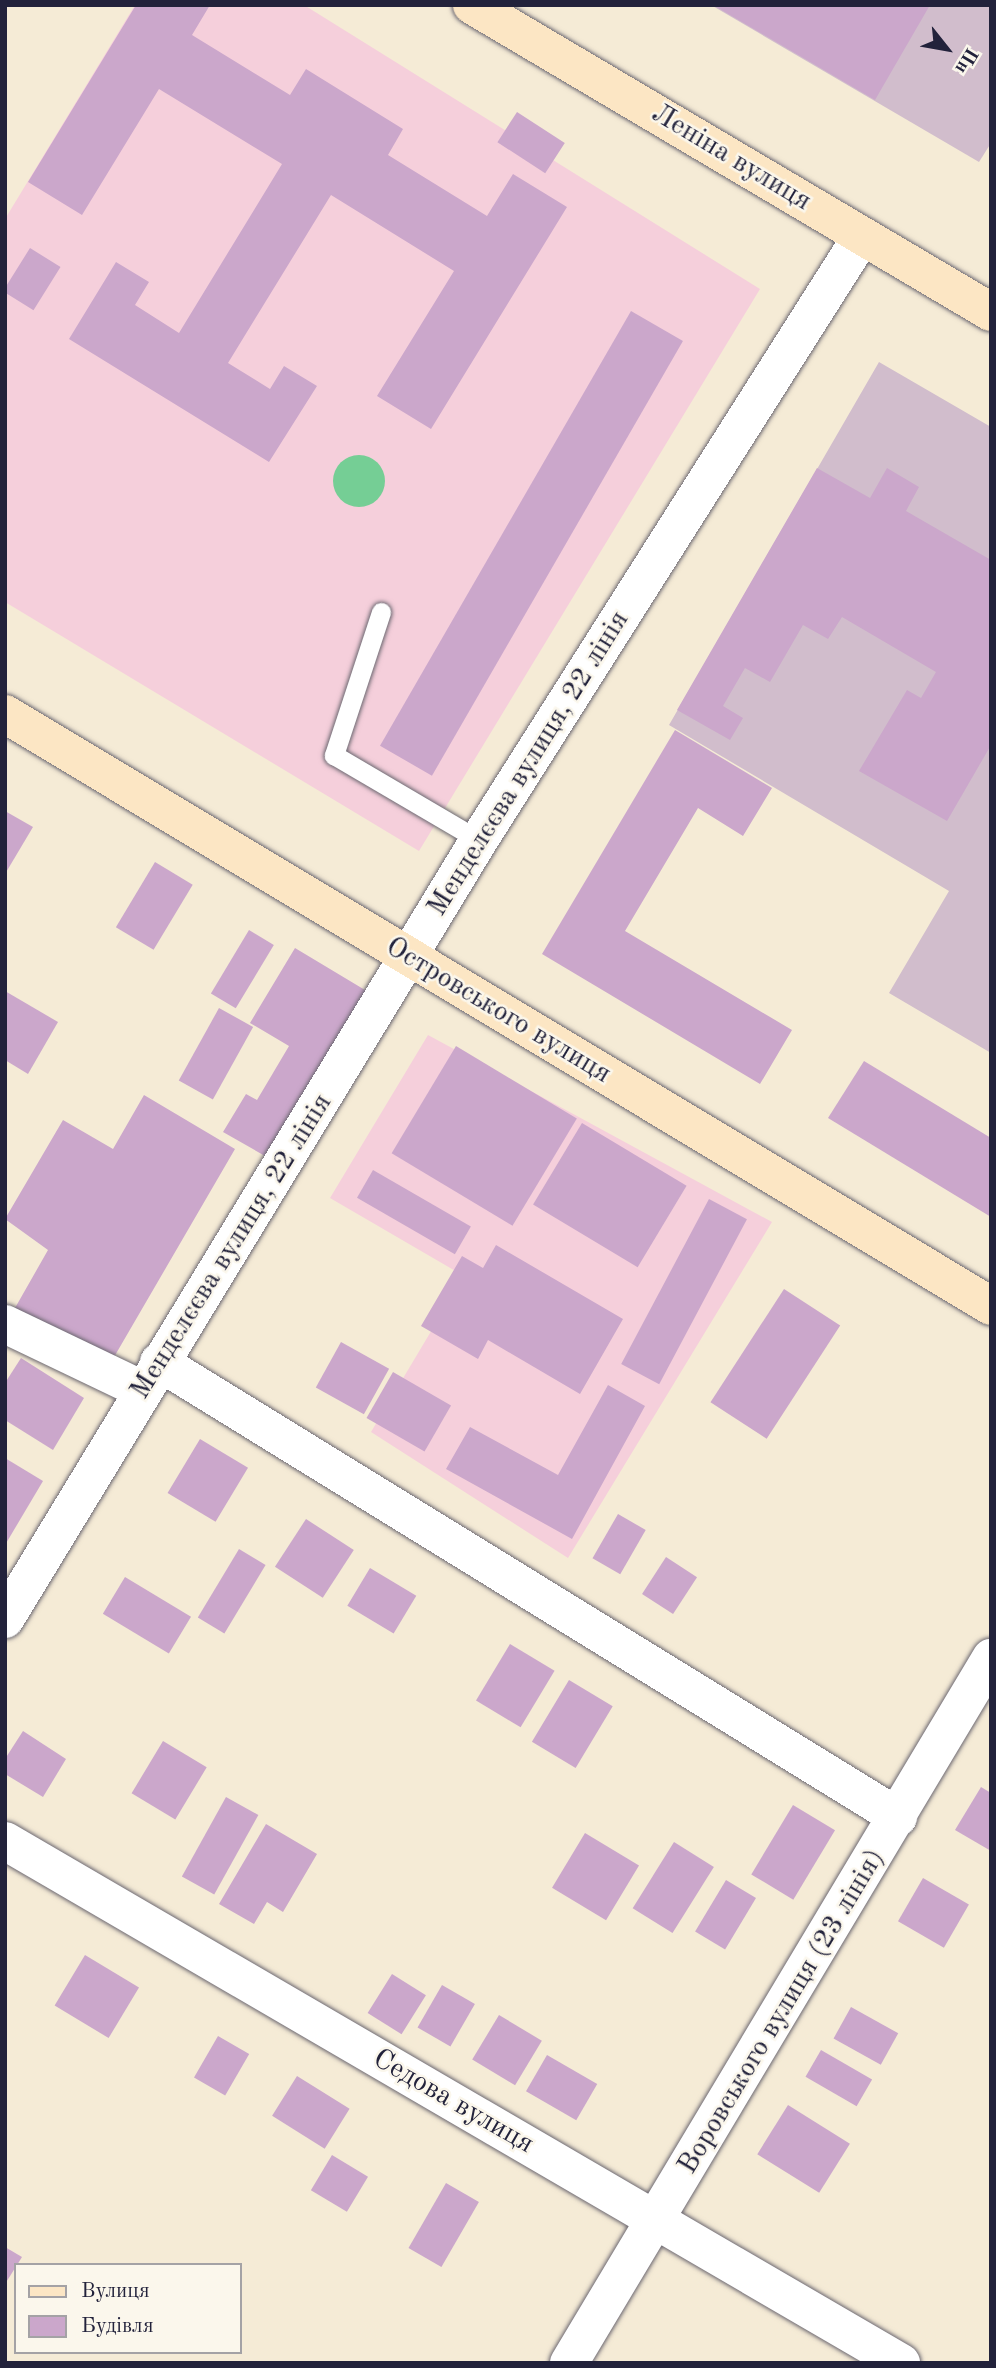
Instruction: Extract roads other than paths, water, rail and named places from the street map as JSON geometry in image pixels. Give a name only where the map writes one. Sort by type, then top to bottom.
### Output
[{"type":"street","name":"Леніна вулиця","points":[[472,5],[991,312]]},
{"type":"street","name":"Менделєєва вулиця, 22 лінія","points":[[5,1619],[151,1376],[410,958],[479,840],[862,236]]},
{"type":"street","name":"Островського вулиця","points":[[5,714],[991,1306]]},
{"type":"street","points":[[5,1324],[151,1376],[898,1817]]},
{"type":"street","name":"Воровського вулиця (23 лiнiя)","points":[[569,2363],[657,2221],[991,1658]]},
{"type":"street","name":"Седова вулиця","points":[[5,1841],[901,2363]]},
{"type":"lane","points":[[381,612],[334,755],[479,840]]}]
